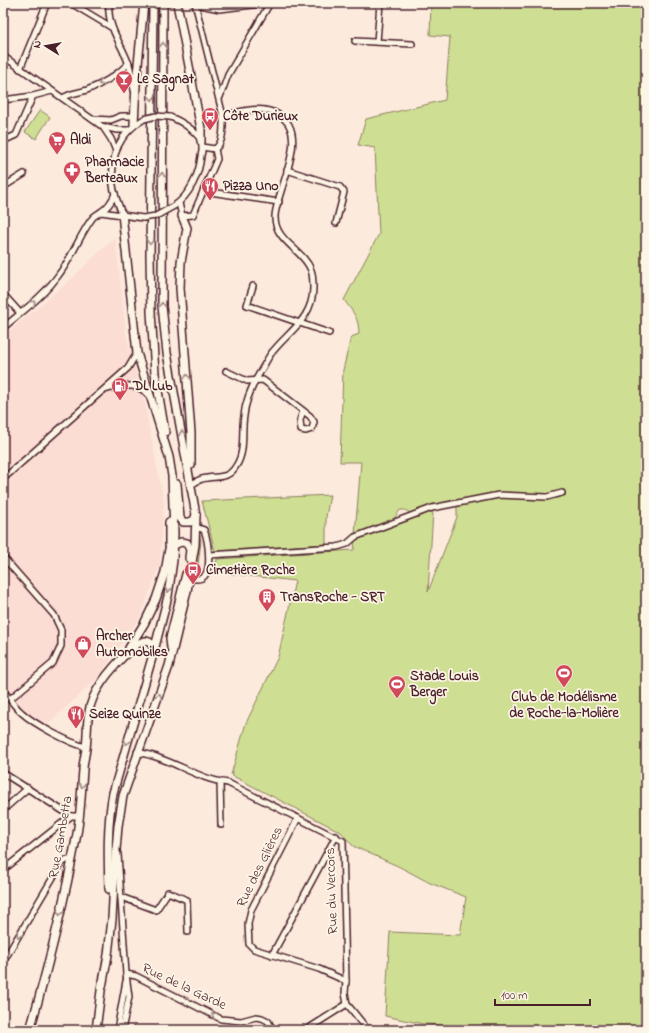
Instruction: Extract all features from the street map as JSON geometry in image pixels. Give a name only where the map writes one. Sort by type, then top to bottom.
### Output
[{"type":"main road","points":[[134,124],[135,97],[144,3]]},
{"type":"main road","points":[[102,987],[109,896],[109,814],[126,745],[154,651],[168,596],[171,547],[172,476],[156,380],[151,312],[150,255],[153,3]]},
{"type":"main road","points":[[96,1030],[109,948],[117,841],[123,796],[137,752],[163,684],[190,578],[194,557],[196,527],[196,515],[191,485],[167,353],[162,306],[163,3]]},
{"type":"main road","points":[[177,3],[202,129],[202,144]]},
{"type":"main road","points":[[122,214],[137,353],[176,475],[180,518],[183,522],[190,522],[194,520],[196,515]]},
{"type":"main road","points":[[182,216],[187,228],[181,262],[180,288],[191,433],[191,485]]},
{"type":"main road","points":[[124,655],[139,633],[151,611],[160,587],[171,547],[181,542],[187,542],[190,550],[187,572],[170,638],[171,654]]},
{"type":"main road","points":[[124,655],[139,643],[144,641],[149,642],[153,646],[154,651]]},
{"type":"main road","name":"Rue Gambetta","points":[[30,1030],[51,957],[72,860],[80,816],[88,715],[92,699],[107,674],[124,655]]},
{"type":"street","points":[[20,69],[47,3]]},
{"type":"street","points":[[71,3],[111,27]]},
{"type":"street","points":[[109,3],[108,14],[111,27],[129,63],[135,97]]},
{"type":"street","points":[[179,203],[182,216],[193,215],[217,160],[217,148],[223,128],[224,116],[195,4],[220,9],[270,3]]},
{"type":"street","points":[[220,98],[228,74],[270,3]]},
{"type":"street","points":[[377,42],[380,3]]},
{"type":"street","points":[[355,41],[412,44]]},
{"type":"street","points":[[3,56],[103,127],[117,130],[129,130]]},
{"type":"street","points":[[63,98],[103,83],[119,73],[129,63]]},
{"type":"street","points":[[3,100],[33,96],[52,91]]},
{"type":"street","points":[[3,141],[16,135],[33,96]]},
{"type":"street","points":[[191,485],[201,479],[226,476],[237,466],[242,453],[244,414],[248,397],[270,355],[305,317],[310,307],[313,289],[311,270],[301,254],[279,234],[275,217],[293,143],[292,128],[285,118],[274,112],[254,109],[224,116]]},
{"type":"street","points":[[91,119],[111,120],[120,116],[134,116]]},
{"type":"street","points":[[122,214],[115,194],[112,175],[113,164],[121,138],[134,124],[144,118],[156,116],[170,117],[180,120],[189,127],[202,144],[217,148]]},
{"type":"street","points":[[103,127],[111,139],[116,151]]},
{"type":"street","points":[[102,212],[143,218],[156,216],[179,203],[191,187],[200,169],[202,144]]},
{"type":"street","points":[[287,170],[340,187],[344,192],[336,223]]},
{"type":"street","points":[[3,187],[24,174]]},
{"type":"street","points":[[203,191],[279,202]]},
{"type":"street","points":[[3,328],[30,306],[54,282],[67,263],[89,222],[95,215],[102,212],[115,194]]},
{"type":"street","points":[[253,286],[247,305],[329,333]]},
{"type":"street","points":[[3,294],[20,313]]},
{"type":"street","points":[[3,479],[128,368],[137,353]]},
{"type":"street","points":[[226,371],[247,381],[263,380],[303,411]]},
{"type":"street","points":[[104,390],[120,385],[133,386],[146,392],[151,399]]},
{"type":"street","points":[[209,555],[338,546],[347,544],[355,537],[432,508],[499,495],[547,497],[562,493]]},
{"type":"street","points":[[190,578],[200,579],[204,577],[209,555],[204,530],[196,527]]},
{"type":"street","points":[[3,557],[54,615],[61,630],[62,646],[53,663],[10,699]]},
{"type":"street","points":[[3,690],[21,713],[32,721],[75,744],[86,747]]},
{"type":"street","name":"Rue du Vercors","points":[[137,752],[159,758],[201,776],[228,783],[336,836],[343,841],[345,993],[347,1004]]},
{"type":"street","points":[[3,773],[71,816],[80,816]]},
{"type":"street","points":[[220,782],[221,825]]},
{"type":"street","points":[[3,810],[28,788]]},
{"type":"street","points":[[3,870],[71,816]]},
{"type":"street","name":"Rue des Glières","points":[[298,818],[251,910],[248,924],[249,944],[254,949],[319,969],[346,981]]},
{"type":"street","points":[[272,955],[336,836]]},
{"type":"street","points":[[117,841],[122,897],[126,974],[129,997],[122,1030]]},
{"type":"street","points":[[4,960],[61,864],[66,860],[72,860]]},
{"type":"street","points":[[122,897],[156,910],[168,892],[187,900],[188,932]]},
{"type":"street","points":[[117,1030],[124,998],[126,974]]},
{"type":"street","name":"Rue de la Garde","points":[[126,974],[136,976],[221,1019],[241,1021],[256,1017],[262,1018],[268,1021],[273,1030]]},
{"type":"street","points":[[306,1030],[347,1004],[368,1030]]},
{"type":"shaded area","points":[[115,237],[127,339],[145,405],[164,502],[160,565],[140,617],[98,678],[48,724],[6,707],[3,709],[3,336],[68,282]]},
{"type":"green space","points":[[431,3],[646,3],[646,1030],[466,1030],[465,1026],[423,1024],[385,1016],[390,932],[460,935],[466,897],[430,883],[400,867],[353,846],[341,832],[231,775],[246,723],[278,657],[295,581],[215,572],[217,559],[354,550],[355,540],[433,511],[428,592],[457,517],[457,499],[410,513],[405,510],[400,510],[393,520],[355,534],[361,462],[340,462],[343,370],[351,337],[359,334],[357,319],[344,300],[379,234],[375,148],[358,145],[366,119],[445,100],[450,37],[430,35]]},
{"type":"green space","points":[[40,110],[50,117],[36,139],[25,132]]},
{"type":"green space","points":[[330,495],[326,517],[326,544],[215,551],[202,501]]},
{"type":"green space","points":[[199,532],[201,541],[197,573],[195,572]]},
{"type":"place","name":"Le Sagnat","points":[[124,94]]},
{"type":"place","name":"Côte Durieux","points":[[210,131]]},
{"type":"place","name":"Aldi","points":[[57,155]]},
{"type":"place","name":"Pharmacie Berteaux","points":[[72,185]]},
{"type":"place","name":"Pizza Uno","points":[[210,201]]},
{"type":"place","name":"DL Lub","points":[[120,401]]},
{"type":"place","name":"Cimetière Roche","points":[[193,585]]},
{"type":"place","name":"TransRoche - SRT","points":[[267,612]]},
{"type":"place","name":"Archer Automobiles","points":[[83,659]]},
{"type":"place","name":"Club de Modélisme de Roche-la-Molière","points":[[564,688]]},
{"type":"place","name":"Stade Louis Berger","points":[[397,699]]},
{"type":"place","name":"Seize Quinze","points":[[76,729]]}]
